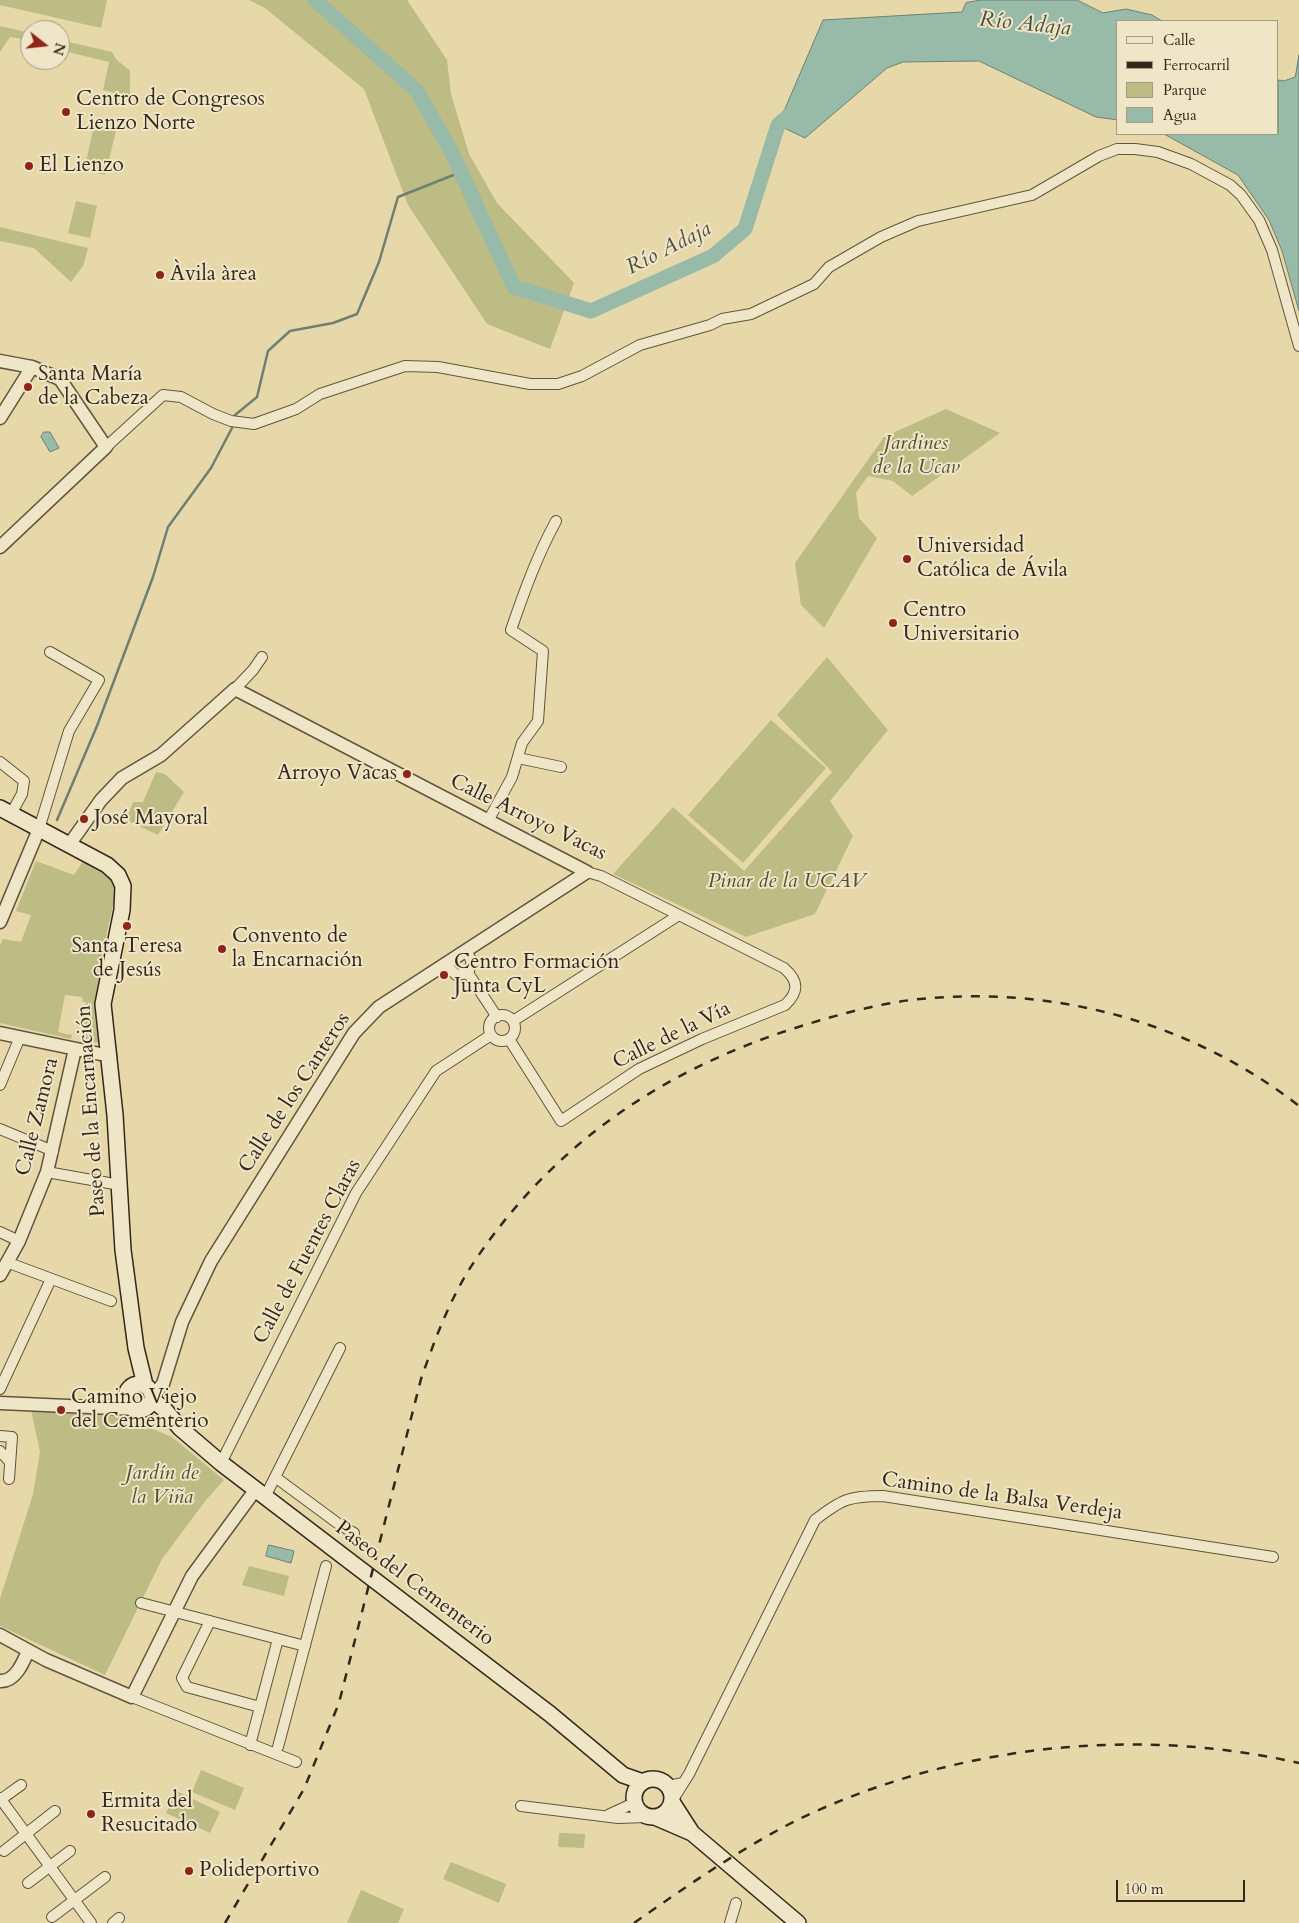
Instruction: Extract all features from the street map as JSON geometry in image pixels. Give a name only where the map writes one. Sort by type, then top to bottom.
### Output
[{"type":"main road","name":"Paseo de la Encarnación","points":[[4,811],[107,864],[118,875],[123,886],[122,910],[103,1004],[110,1056],[123,1250],[142,1396]]},
{"type":"main road","name":"Paseo del Cementerio","points":[[142,1396],[166,1410],[180,1428],[221,1462],[550,1714],[623,1775],[643,1782]]},
{"type":"main road","name":"Paseo del Cementerio","points":[[623,1775],[634,1799]]},
{"type":"main road","points":[[692,1833],[640,1813],[634,1799],[643,1782],[656,1779],[670,1796],[692,1833],[798,1923]]},
{"type":"main road","points":[[651,1817],[666,1812],[670,1796]]},
{"type":"street","points":[[0,547],[163,395],[181,397],[231,421],[254,424],[296,409],[320,394],[406,366],[438,367],[530,384],[558,384],[582,376],[640,345],[710,325],[722,319],[752,314],[814,284],[829,268],[881,237],[918,222],[1032,195],[1099,156],[1117,149],[1158,152],[1191,164],[1224,182],[1241,195],[1259,220],[1272,250],[1299,346]]},
{"type":"street","points":[[0,361],[32,367],[60,379],[106,447]]},
{"type":"street","points":[[0,418],[32,367]]},
{"type":"street","points":[[488,821],[512,776],[522,742],[538,721],[543,651],[511,630],[530,576],[556,521]]},
{"type":"street","points":[[50,652],[99,680],[68,731],[56,838]]},
{"type":"street","points":[[0,922],[56,838],[101,800],[122,778],[161,755],[235,689],[254,670],[262,657]]},
{"type":"street","name":"Calle Arroyo Vacas","points":[[235,689],[587,872],[601,876],[784,968],[793,976],[796,987]]},
{"type":"street","points":[[518,758],[561,767]]},
{"type":"street","points":[[0,762],[24,780],[22,794],[4,811]]},
{"type":"street","name":"Calle de los Canteros","points":[[142,1396],[163,1384],[182,1322],[211,1261],[354,1033],[379,1007],[587,872]]},
{"type":"street","points":[[513,1021],[679,915]]},
{"type":"street","points":[[466,950],[472,962],[468,973]]},
{"type":"street","points":[[446,964],[456,975],[468,973]]},
{"type":"street","points":[[468,973],[496,1017]]},
{"type":"street","name":"Calle de la Vía","points":[[509,1039],[562,1121],[639,1070],[702,1039],[784,1005],[793,997],[796,987]]},
{"type":"street","points":[[504,1015],[513,1021],[515,1029],[509,1039],[501,1041],[492,1035],[491,1023],[496,1017],[504,1015]]},
{"type":"street","points":[[0,1033],[110,1056]]},
{"type":"street","name":"Calle de Fuentes Claras","points":[[221,1462],[356,1193],[436,1071],[492,1035]]},
{"type":"street","points":[[0,1085],[20,1037]]},
{"type":"street","name":"Calle Zamora","points":[[0,1275],[19,1241],[48,1172],[75,1049]]},
{"type":"street","points":[[0,1129],[53,1151]]},
{"type":"street","points":[[48,1172],[120,1185]]},
{"type":"street","points":[[0,1232],[19,1241]]},
{"type":"street","points":[[8,1263],[111,1301]]},
{"type":"street","points":[[0,1389],[51,1278]]},
{"type":"street","points":[[132,1697],[192,1576],[275,1477],[340,1348]]},
{"type":"street","points":[[0,1403],[106,1408],[142,1396]]},
{"type":"street","points":[[0,1436],[12,1436],[9,1479]]},
{"type":"street","points":[[0,1452],[10,1462]]},
{"type":"street","points":[[275,1477],[354,1533]]},
{"type":"street","name":"Camino de la Balsa Verdeja","points":[[670,1796],[683,1783],[815,1520],[837,1503],[858,1496],[882,1496],[1273,1558]]},
{"type":"street","points":[[278,1747],[326,1566]]},
{"type":"street","points":[[141,1603],[305,1646]]},
{"type":"street","points":[[210,1621],[182,1678],[187,1687],[260,1707]]},
{"type":"street","points":[[0,1635],[28,1651],[132,1697],[296,1762]]},
{"type":"street","points":[[250,1745],[278,1639]]},
{"type":"street","points":[[0,1681],[4,1682],[15,1675],[28,1651]]},
{"type":"street","points":[[670,1796],[683,1783]]},
{"type":"street","points":[[21,1785],[0,1799],[91,1923]]},
{"type":"street","points":[[605,1816],[634,1799]]},
{"type":"street","points":[[521,1806],[628,1819],[651,1817]]},
{"type":"street","points":[[4,1851],[56,1811]]},
{"type":"street","points":[[28,1883],[70,1851]]},
{"type":"street","points":[[52,1917],[105,1877]]},
{"type":"street","points":[[730,1923],[736,1903]]},
{"type":"green space","points":[[0,0],[107,0],[101,28],[0,5]]},
{"type":"green space","points":[[249,0],[407,0],[447,60],[451,94],[469,154],[497,203],[574,283],[550,349],[487,324],[408,205],[364,89],[265,8]]},
{"type":"green space","points":[[0,26],[20,31],[20,38],[10,37],[0,52]]},
{"type":"green space","points":[[70,42],[112,52],[116,59],[130,71],[130,97],[103,90],[109,62],[70,52]]},
{"type":"green space","points":[[95,122],[117,127],[105,175],[84,170]]},
{"type":"green space","points":[[76,201],[97,206],[90,238],[68,233]]},
{"type":"green space","points":[[0,227],[88,248],[83,266],[71,282],[34,248],[0,241]]},
{"type":"green space","name":"Jardines de la Ucav","points":[[946,409],[1000,433],[912,496],[893,481],[868,476],[856,493],[859,518],[877,538],[824,628],[801,605],[795,563],[884,437]]},
{"type":"green space","name":"Pinar de la UCAV","points":[[827,657],[888,730],[830,801],[853,836],[815,914],[746,937],[613,874],[673,807],[744,871],[832,772],[777,715]]},
{"type":"green space","points":[[771,720],[826,768],[743,863],[688,815]]},
{"type":"green space","points":[[156,772],[165,774],[184,792],[158,835],[126,820],[133,802],[143,802]]},
{"type":"green space","points":[[36,861],[74,875],[83,861],[107,875],[117,889],[100,962],[104,963],[95,1004],[103,1044],[83,1040],[86,1002],[83,1002],[82,997],[65,995],[58,1032],[72,1035],[71,1039],[0,1023],[0,945],[3,939],[21,942],[31,915],[16,911]]},
{"type":"green space","name":"Jardín de la Viña","points":[[31,1410],[79,1412],[124,1417],[172,1437],[224,1480],[206,1500],[162,1559],[105,1675],[0,1626],[0,1599],[33,1494],[40,1452]]},
{"type":"green space","points":[[249,1566],[289,1576],[284,1596],[242,1585]]},
{"type":"green space","points":[[201,1770],[244,1788],[235,1810],[192,1792]]},
{"type":"green space","points":[[176,1791],[220,1812],[210,1833],[166,1813]]},
{"type":"green space","points":[[559,1833],[585,1834],[584,1848],[558,1847]]},
{"type":"green space","points":[[451,1862],[506,1884],[499,1903],[443,1879]]},
{"type":"green space","points":[[361,1890],[404,1909],[398,1923],[347,1923]]},
{"type":"water","points":[[981,0],[1077,0],[1103,13],[1126,9],[1152,15],[1160,20],[1116,20],[1116,120],[1096,117],[979,61],[903,62],[887,68],[805,138],[778,125],[823,20],[962,12],[966,3]]},
{"type":"water","points":[[1299,55],[1299,311],[1282,251],[1269,220],[1238,175],[1166,135],[1279,135],[1279,80],[1284,81],[1295,77]]},
{"type":"water","points":[[44,432],[50,432],[59,448],[50,452],[41,437]]},
{"type":"water","points":[[269,1545],[294,1551],[291,1563],[266,1556]]},
{"type":"waterway","name":"Río Adaja","points":[[315,0],[417,91],[452,153],[514,287],[591,311],[713,256],[745,229],[778,125],[793,112]]},
{"type":"waterway","points":[[235,415],[257,397],[268,351],[290,331],[333,323],[357,314],[379,262],[398,197],[461,172]]},
{"type":"waterway","points":[[57,820],[97,726],[153,577],[168,527],[211,468],[232,428]]},
{"type":"railway","points":[[225,1923],[304,1789],[339,1703],[421,1379],[450,1304],[474,1262],[505,1220],[538,1183],[574,1149],[612,1118],[654,1091],[697,1067],[792,1029],[881,1005],[911,1000],[963,996],[1014,998],[1065,1004],[1116,1015],[1164,1030],[1211,1051],[1256,1076],[1299,1106]]},
{"type":"railway","points":[[634,1923],[734,1856],[797,1820],[856,1795],[917,1775],[979,1759],[1043,1750],[1107,1745],[1172,1745],[1236,1752],[1299,1763]]},
{"type":"place","name":"Centro de Congresos Lienzo Norte","points":[[66,112]]},
{"type":"place","name":"El Lienzo","points":[[29,166]]},
{"type":"place","name":"Àvila àrea","points":[[160,275]]},
{"type":"place","name":"Santa María de la Cabeza","points":[[28,387]]},
{"type":"place","name":"Universidad Católica de Ávila","points":[[907,559]]},
{"type":"place","name":"Centro Universitario","points":[[893,623]]},
{"type":"place","name":"Arroyo Vacas","points":[[407,774]]},
{"type":"place","name":"José Mayoral","points":[[84,819]]},
{"type":"place","name":"Santa Teresa de Jesús","points":[[127,926]]},
{"type":"place","name":"Convento de la Encarnación","points":[[222,949]]},
{"type":"place","name":"Centro Formación Junta CyL","points":[[444,975]]},
{"type":"place","name":"Camino Viejo del Cementerio","points":[[61,1410]]},
{"type":"place","name":"Ermita del Resucitado","points":[[91,1814]]},
{"type":"place","name":"Polideportivo","points":[[189,1871]]}]
